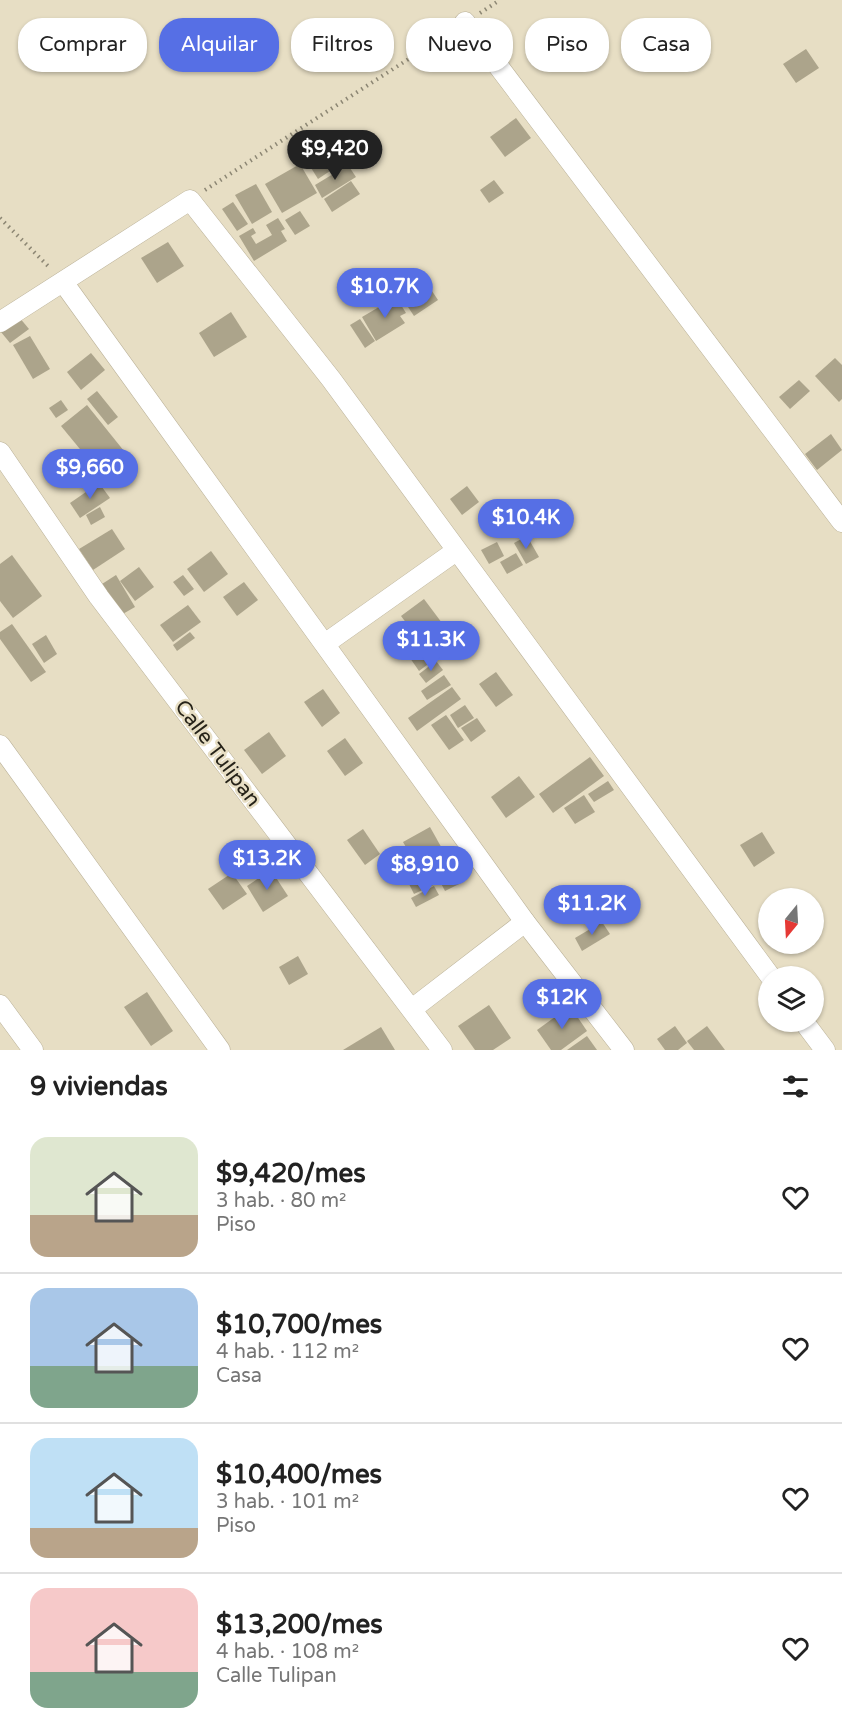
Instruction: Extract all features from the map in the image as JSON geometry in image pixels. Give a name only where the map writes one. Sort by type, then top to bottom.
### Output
[{"type":"street","points":[[503,72],[842,522]]},
{"type":"street","points":[[0,322],[190,200],[331,380],[763,966]]},
{"type":"street","points":[[63,282],[326,643],[525,922],[624,1050]]},
{"type":"street","name":"Calle Tulipan","points":[[0,452],[99,597],[442,1050]]},
{"type":"street","points":[[326,643],[456,550]]},
{"type":"street","points":[[0,745],[220,1050]]},
{"type":"street","points":[[412,1009],[525,922]]},
{"type":"street","points":[[0,1005],[33,1050]]},
{"type":"street","points":[[812,1032],[825,1050]]},
{"type":"path","points":[[471,18],[500,0]]},
{"type":"path","points":[[190,200],[406,60]]},
{"type":"path","points":[[0,218],[63,282]]},
{"type":"building","points":[[806,49],[819,68],[796,83],[783,64]]},
{"type":"building","points":[[516,118],[531,138],[505,157],[490,137]]},
{"type":"building","points":[[315,147],[330,171],[318,179],[303,155]]},
{"type":"building","points":[[300,164],[317,193],[282,213],[265,184]]},
{"type":"building","points":[[348,165],[356,177],[322,198],[315,185]]},
{"type":"building","points":[[494,180],[504,193],[489,203],[480,190]]},
{"type":"building","points":[[351,181],[360,194],[332,212],[324,199]]},
{"type":"building","points":[[256,184],[272,212],[252,224],[235,195]]},
{"type":"building","points":[[233,202],[248,224],[237,231],[222,209]]},
{"type":"building","points":[[300,211],[310,226],[295,235],[285,220]]},
{"type":"building","points":[[278,218],[285,229],[281,231],[287,241],[254,261],[239,236],[253,228],[256,233],[251,236],[256,244],[272,235],[266,225]]},
{"type":"building","points":[[168,242],[184,266],[157,283],[141,258]]},
{"type":"building","points":[[428,285],[438,300],[414,316],[404,301]]},
{"type":"building","points":[[396,297],[406,313],[400,316],[405,323],[376,341],[362,317]]},
{"type":"building","points":[[231,312],[247,337],[214,357],[199,333]]},
{"type":"building","points":[[19,317],[29,329],[10,343],[1,332]]},
{"type":"building","points":[[360,319],[375,341],[365,348],[350,325]]},
{"type":"building","points":[[30,336],[50,369],[33,379],[13,345]]},
{"type":"building","points":[[91,353],[105,370],[81,390],[67,372]]},
{"type":"building","points":[[835,358],[842,365],[842,399],[839,402],[815,376]]},
{"type":"building","points":[[799,380],[810,391],[790,409],[779,397]]},
{"type":"building","points":[[97,391],[118,417],[108,425],[87,399]]},
{"type":"building","points":[[61,400],[68,410],[56,418],[49,408]]},
{"type":"building","points":[[87,405],[124,451],[98,471],[61,426]]},
{"type":"building","points":[[831,434],[842,450],[817,470],[805,454]]},
{"type":"building","points":[[99,483],[110,498],[80,518],[70,503]]},
{"type":"building","points":[[467,486],[479,502],[462,515],[450,499]]},
{"type":"building","points":[[100,507],[105,517],[91,525],[86,515]]},
{"type":"building","points":[[112,529],[125,549],[93,570],[79,549]]},
{"type":"building","points":[[527,536],[539,557],[526,564],[514,543]]},
{"type":"building","points":[[497,542],[504,556],[489,564],[481,550]]},
{"type":"building","points":[[211,551],[228,574],[204,592],[187,569]]},
{"type":"building","points":[[516,553],[523,565],[507,574],[500,562]]},
{"type":"building","points":[[12,555],[42,596],[13,618],[0,601],[0,564]]},
{"type":"building","points":[[139,567],[154,587],[135,601],[120,581]]},
{"type":"building","points":[[116,575],[135,607],[121,615],[102,584]]},
{"type":"building","points":[[183,575],[194,589],[184,596],[173,582]]},
{"type":"building","points":[[244,582],[258,600],[237,616],[223,597]]},
{"type":"building","points":[[424,599],[442,623],[419,640],[401,616]]},
{"type":"building","points":[[188,605],[201,622],[173,642],[160,625]]},
{"type":"building","points":[[12,624],[46,672],[31,682],[0,639],[0,632]]},
{"type":"building","points":[[190,632],[195,638],[177,651],[173,645]]},
{"type":"building","points":[[46,635],[57,654],[44,663],[32,644]]},
{"type":"building","points":[[442,635],[451,647],[419,671],[410,658]]},
{"type":"building","points":[[436,661],[443,670],[426,683],[419,674]]},
{"type":"building","points":[[496,672],[513,695],[496,707],[479,684]]},
{"type":"building","points":[[444,675],[451,685],[427,700],[421,691]]},
{"type":"building","points":[[452,687],[461,699],[417,731],[408,718]]},
{"type":"building","points":[[323,689],[340,713],[322,727],[304,702]]},
{"type":"building","points":[[465,705],[474,718],[458,728],[450,715]]},
{"type":"building","points":[[446,715],[464,740],[449,750],[431,725]]},
{"type":"building","points":[[477,718],[486,731],[471,742],[461,728]]},
{"type":"building","points":[[269,732],[286,756],[262,774],[244,750]]},
{"type":"building","points":[[345,738],[363,763],[345,776],[327,751]]},
{"type":"building","points":[[590,757],[604,776],[553,813],[539,794]]},
{"type":"building","points":[[519,776],[535,797],[506,818],[491,797]]},
{"type":"building","points":[[608,781],[614,790],[594,802],[588,794]]},
{"type":"building","points":[[584,795],[595,812],[575,824],[564,808]]},
{"type":"building","points":[[430,827],[444,852],[417,866],[403,842]]},
{"type":"building","points":[[363,829],[380,854],[365,865],[347,840]]},
{"type":"building","points":[[762,832],[775,853],[754,867],[740,845]]},
{"type":"building","points":[[450,858],[463,882],[445,891],[433,868]]},
{"type":"building","points":[[428,865],[437,883],[414,894],[405,876]]},
{"type":"building","points":[[271,870],[288,896],[263,912],[247,886]]},
{"type":"building","points":[[232,873],[247,894],[223,910],[208,889]]},
{"type":"building","points":[[434,886],[439,895],[416,907],[411,898]]},
{"type":"building","points":[[602,922],[610,934],[582,951],[575,938]]},
{"type":"building","points":[[298,956],[308,974],[289,985],[279,967]]},
{"type":"building","points":[[147,992],[173,1031],[151,1046],[124,1007]]},
{"type":"building","points":[[489,1005],[511,1038],[493,1050],[475,1050],[458,1026]]},
{"type":"building","points":[[570,1006],[587,1031],[561,1050],[551,1050],[537,1030]]},
{"type":"building","points":[[675,1026],[687,1043],[678,1050],[665,1050],[657,1039]]},
{"type":"building","points":[[707,1026],[725,1050],[694,1050],[687,1041]]},
{"type":"building","points":[[381,1027],[395,1050],[343,1050]]},
{"type":"building","points":[[587,1036],[597,1050],[567,1050]]}]
